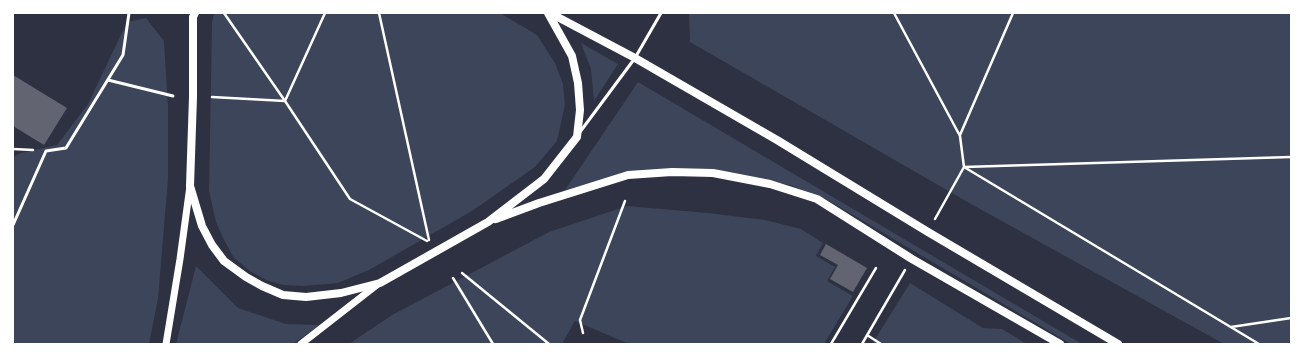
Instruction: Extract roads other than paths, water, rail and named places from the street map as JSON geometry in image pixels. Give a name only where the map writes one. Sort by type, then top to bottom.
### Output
[{"type":"main road","points":[[549,13],[635,58],[777,140],[928,232],[1118,344]]},
{"type":"main road","points":[[194,14],[190,186],[202,226],[212,245],[224,261],[246,277],[262,286],[284,295],[306,296],[341,294],[380,283],[488,222],[544,179],[577,137],[580,110],[578,83],[572,56],[549,13]]},
{"type":"main road","points":[[488,222],[539,203],[628,175],[672,172],[713,173],[770,184],[817,199],[912,259],[1060,344]]},
{"type":"street","points":[[166,344],[190,186]]},
{"type":"street","points":[[301,344],[380,283]]},
{"type":"lane","points":[[13,225],[46,151],[66,148],[123,55],[128,13]]},
{"type":"lane","points":[[577,137],[635,58],[661,13]]},
{"type":"lane","points":[[108,80],[173,96]]}]
